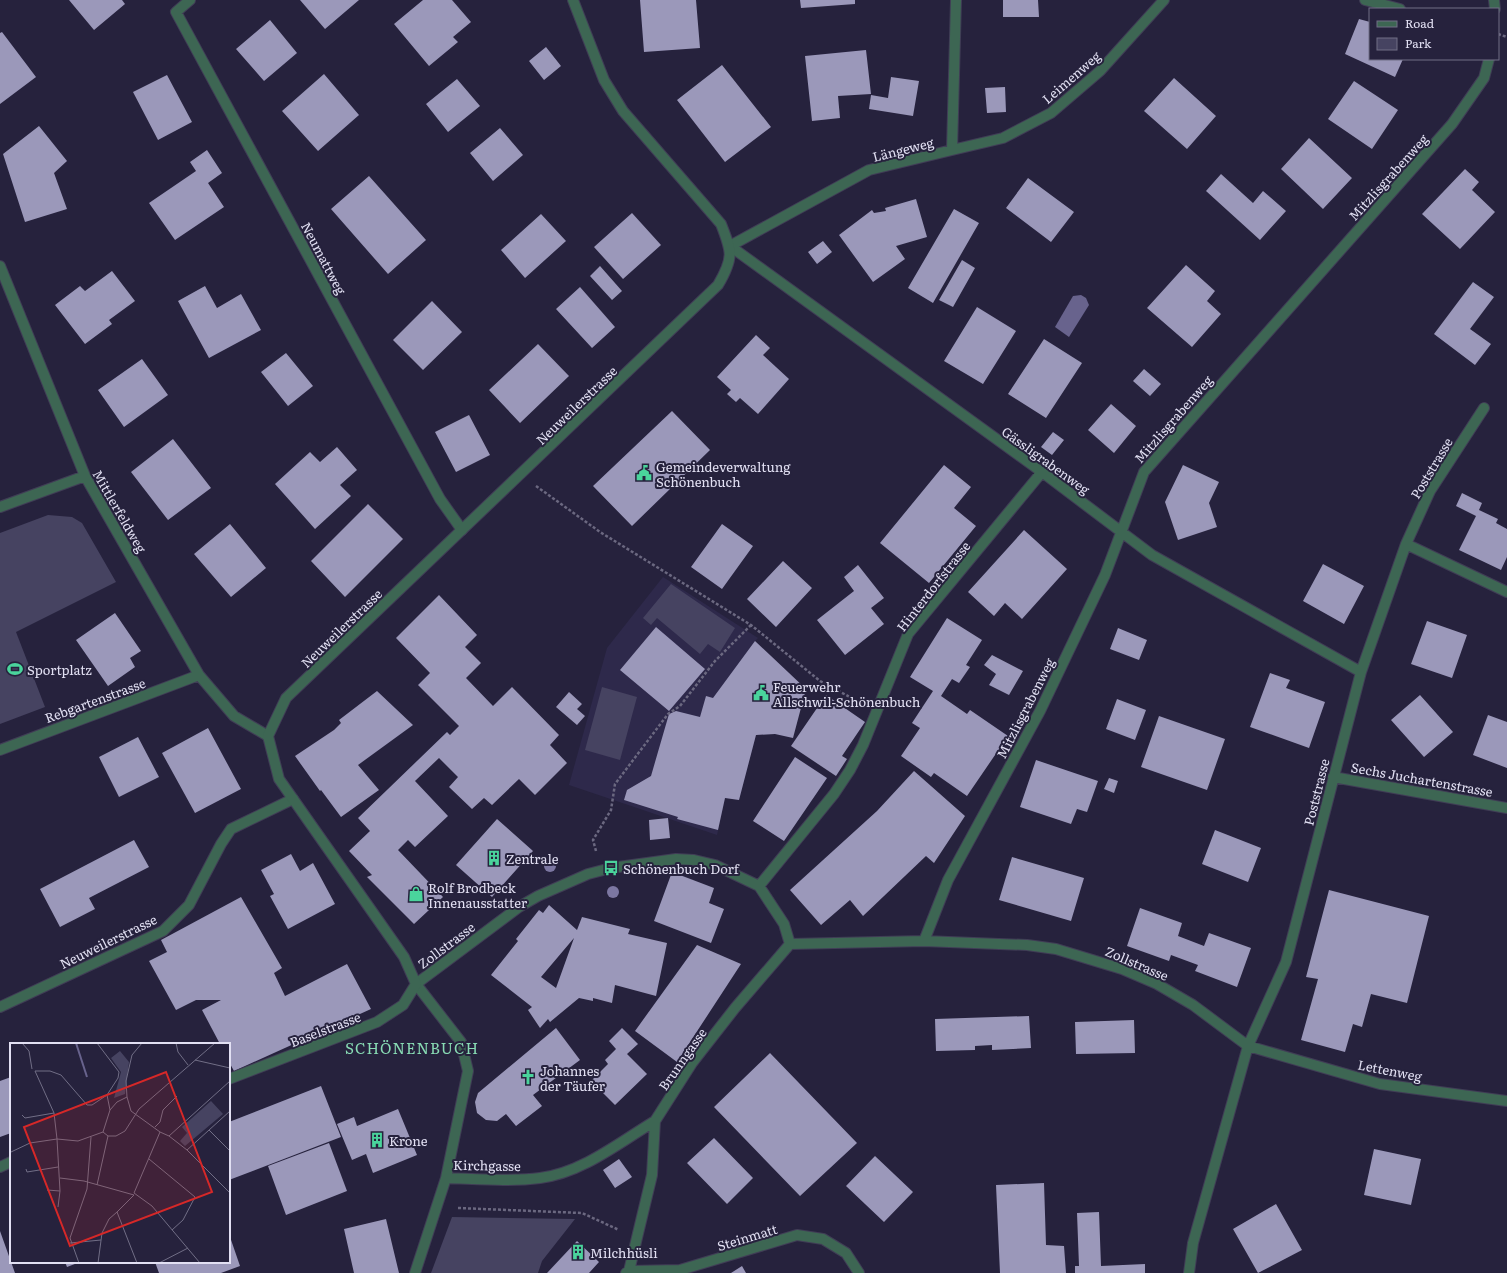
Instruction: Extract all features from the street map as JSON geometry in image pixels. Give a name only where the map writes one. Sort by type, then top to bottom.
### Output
[{"type":"street","name":"Neumattweg","points":[[190,0],[176,12],[440,499],[462,530]]},
{"type":"street","name":"Neuweilerstrasse","points":[[268,736],[286,698],[521,475],[718,285],[729,267],[730,246],[721,224],[623,111],[604,80],[573,0]]},
{"type":"street","name":"Längeweg","points":[[730,246],[869,170],[952,150],[956,0]]},
{"type":"street","name":"Leimenweg","points":[[952,150],[1003,138],[1051,113],[1100,71],[1164,0]]},
{"type":"street","points":[[1365,0],[1396,8]]},
{"type":"street","name":"Mitzlisgrabenweg","points":[[924,941],[948,880],[1040,711],[1105,575],[1144,472],[1452,124],[1484,78],[1489,60]]},
{"type":"street","name":"Gässligrabenweg","points":[[730,246],[1042,472],[1121,530],[1152,555],[1361,672]]},
{"type":"street","name":"Mittlerfeldweg","points":[[0,266],[84,476],[199,676],[234,716],[268,736]]},
{"type":"street","name":"Poststrasse","points":[[1248,1046],[1286,962],[1361,672],[1406,544],[1430,491],[1484,408]]},
{"type":"street","name":"Hinterdorfstrasse","points":[[759,886],[834,794],[850,770],[869,732],[908,634],[1042,472]]},
{"type":"street","points":[[0,507],[84,476]]},
{"type":"street","points":[[1406,544],[1507,592]]},
{"type":"street","name":"Rebgartenstrasse","points":[[0,750],[199,676]]},
{"type":"street","points":[[268,736],[279,779],[404,957],[416,984]]},
{"type":"street","name":"Sechs Juchartenstrasse","points":[[1333,777],[1507,808]]},
{"type":"street","name":"Neuweilerstrasse","points":[[0,1007],[163,931],[188,905],[221,844],[231,829],[293,799]]},
{"type":"street","name":"Zollstrasse","points":[[416,984],[519,907],[538,896],[588,874],[611,868],[661,861],[694,860],[715,865],[759,886]]},
{"type":"street","points":[[759,886],[784,924],[790,944]]},
{"type":"street","name":"Zollstrasse","points":[[790,944],[924,941],[1027,945],[1056,949],[1085,957],[1157,984],[1193,1005],[1248,1046]]},
{"type":"street","name":"Brunngasse","points":[[628,1272],[652,1176],[655,1121],[692,1063],[735,1008],[790,944]]},
{"type":"street","name":"Baselstrasse","points":[[230,1079],[377,1022],[403,1005],[416,984]]},
{"type":"street","name":"Kirchgasse","points":[[416,984],[461,1042],[468,1071],[446,1178],[510,1180],[541,1178],[563,1172],[587,1162],[655,1121]]},
{"type":"street","points":[[1189,1273],[1193,1243],[1248,1046]]},
{"type":"street","name":"Lettenweg","points":[[1248,1046],[1380,1084],[1507,1102]]},
{"type":"street","points":[[0,1167],[10,1162]]},
{"type":"street","points":[[415,1273],[446,1178]]},
{"type":"street","name":"Steinmatt","points":[[628,1272],[680,1270],[797,1235],[824,1239],[846,1253],[859,1273]]},
{"type":"path","points":[[521,475],[600,532],[751,625],[820,681],[861,703]]},
{"type":"path","points":[[595,848],[593,840],[611,810],[615,784],[668,714],[680,706],[715,661],[751,625]]},
{"type":"path","points":[[436,1208],[582,1213],[637,1238]]},
{"type":"shaded area","points":[[1081,295],[1086,298],[1089,305],[1069,337],[1055,327],[1073,296]]},
{"type":"shaded area","points":[[663,577],[758,638],[755,641],[762,712],[739,800],[725,798],[717,835],[569,785],[607,648]]},
{"type":"green space","points":[[48,515],[72,517],[82,523],[116,582],[16,632],[45,707],[0,724],[0,533]]},
{"type":"green space","points":[[671,584],[735,628],[720,652],[708,644],[700,654],[657,618],[651,625],[643,618]]},
{"type":"green space","points":[[602,687],[637,697],[620,760],[585,750]]},
{"type":"green space","points":[[452,1217],[575,1219],[542,1261],[538,1273],[431,1273]]},
{"type":"building","points":[[69,0],[122,0],[125,4],[94,30]]},
{"type":"building","points":[[300,0],[359,0],[325,29]]},
{"type":"building","points":[[423,0],[452,0],[471,22],[453,37],[458,42],[429,66],[394,24]]},
{"type":"building","points":[[640,0],[696,0],[700,48],[644,52]]},
{"type":"building","points":[[800,0],[855,0],[855,4],[801,8]]},
{"type":"building","points":[[1003,0],[1038,0],[1039,17],[1003,17]]},
{"type":"building","points":[[1359,19],[1369,22],[1369,60],[1403,60],[1395,77],[1345,54]]},
{"type":"building","points":[[270,20],[297,53],[264,81],[236,49]]},
{"type":"building","points":[[2,32],[36,77],[0,104],[0,33]]},
{"type":"building","points":[[546,47],[561,66],[544,80],[529,61]]},
{"type":"building","points":[[866,50],[871,94],[838,96],[840,118],[812,121],[805,56]]},
{"type":"building","points":[[722,65],[771,127],[725,162],[677,100]]},
{"type":"building","points":[[324,74],[359,115],[318,151],[282,111]]},
{"type":"building","points":[[167,75],[192,122],[158,140],[133,92]]},
{"type":"building","points":[[891,77],[919,81],[913,116],[869,109],[871,95],[888,98]]},
{"type":"building","points":[[1174,78],[1216,116],[1187,149],[1144,111]]},
{"type":"building","points":[[457,79],[480,106],[448,132],[426,104]]},
{"type":"building","points":[[1354,81],[1398,110],[1372,149],[1328,119]]},
{"type":"building","points":[[1005,87],[1006,112],[987,113],[985,88]]},
{"type":"building","points":[[39,126],[67,161],[54,173],[67,209],[25,222],[3,154]]},
{"type":"building","points":[[500,128],[523,155],[493,181],[470,153]]},
{"type":"building","points":[[1309,138],[1352,178],[1323,209],[1281,169]]},
{"type":"building","points":[[207,150],[222,173],[208,183],[224,207],[175,240],[149,203],[196,171],[190,162]]},
{"type":"building","points":[[1465,169],[1479,182],[1472,190],[1495,212],[1460,249],[1422,214]]},
{"type":"building","points":[[1221,174],[1253,203],[1263,191],[1286,211],[1260,240],[1206,191]]},
{"type":"building","points":[[369,176],[426,240],[388,274],[331,209]]},
{"type":"building","points":[[1028,178],[1074,212],[1051,242],[1006,208]]},
{"type":"building","points":[[916,199],[927,237],[896,246],[905,259],[873,282],[839,235],[872,210],[874,213],[886,211],[885,208]]},
{"type":"building","points":[[954,209],[979,223],[933,303],[908,288]]},
{"type":"building","points":[[632,213],[661,245],[623,279],[594,247]]},
{"type":"building","points":[[541,214],[566,241],[525,278],[501,250]]},
{"type":"building","points":[[823,241],[832,252],[817,264],[808,252]]},
{"type":"building","points":[[962,260],[975,268],[953,307],[939,300]]},
{"type":"building","points":[[1186,265],[1215,291],[1207,301],[1221,314],[1192,347],[1147,308]]},
{"type":"building","points":[[600,266],[622,291],[612,300],[590,276]]},
{"type":"building","points":[[112,271],[135,301],[109,320],[112,324],[85,344],[55,305],[80,286],[85,291]]},
{"type":"building","points":[[1473,282],[1494,297],[1470,329],[1491,344],[1475,365],[1434,334]]},
{"type":"building","points":[[205,286],[217,308],[241,294],[261,330],[209,358],[178,301]]},
{"type":"building","points":[[580,287],[615,327],[592,348],[556,309]]},
{"type":"building","points":[[432,301],[462,332],[423,370],[393,340]]},
{"type":"building","points":[[977,307],[1016,331],[983,384],[944,361]]},
{"type":"building","points":[[756,335],[770,348],[763,355],[789,379],[758,414],[740,398],[736,402],[727,394],[731,390],[717,377]]},
{"type":"building","points":[[1044,339],[1082,363],[1046,418],[1008,394]]},
{"type":"building","points":[[538,344],[569,376],[520,423],[489,390]]},
{"type":"building","points":[[286,353],[313,386],[288,406],[261,372]]},
{"type":"building","points":[[142,359],[168,395],[124,427],[98,390]]},
{"type":"building","points":[[1144,369],[1161,384],[1150,396],[1133,381]]},
{"type":"building","points":[[1111,404],[1136,426],[1114,453],[1088,430]]},
{"type":"building","points":[[672,411],[710,450],[632,526],[593,486]]},
{"type":"building","points":[[469,415],[490,455],[456,472],[435,432]]},
{"type":"building","points":[[1053,432],[1064,440],[1052,455],[1041,447]]},
{"type":"building","points":[[173,439],[211,488],[168,520],[131,472]]},
{"type":"building","points":[[337,447],[357,470],[340,485],[351,496],[315,529],[275,484],[310,452],[320,462]]},
{"type":"building","points":[[944,465],[971,487],[954,508],[976,526],[929,583],[880,543]]},
{"type":"building","points":[[1183,465],[1219,482],[1209,503],[1217,527],[1178,540],[1165,502]]},
{"type":"building","points":[[1462,493],[1482,503],[1479,510],[1498,519],[1496,523],[1507,529],[1507,557],[1501,570],[1459,550],[1476,516],[1456,506]]},
{"type":"building","points":[[368,504],[403,539],[345,597],[311,561]]},
{"type":"building","points":[[230,524],[266,568],[231,597],[194,554]]},
{"type":"building","points":[[722,524],[753,546],[722,589],[691,567]]},
{"type":"building","points":[[1024,530],[1067,569],[1022,619],[1005,603],[994,616],[968,592]]},
{"type":"building","points":[[783,561],[812,588],[776,627],[747,599]]},
{"type":"building","points":[[1323,564],[1364,586],[1344,624],[1303,601]]},
{"type":"building","points":[[858,565],[884,598],[871,608],[884,624],[845,655],[817,620],[854,591],[844,577]]},
{"type":"building","points":[[439,595],[477,635],[465,647],[481,663],[466,678],[493,706],[512,687],[559,735],[550,745],[567,763],[535,795],[519,779],[492,805],[484,798],[472,809],[449,787],[458,777],[439,758],[415,781],[448,816],[415,847],[408,840],[398,850],[443,897],[414,924],[367,877],[372,875],[349,851],[370,831],[358,818],[447,732],[450,735],[459,726],[418,685],[430,673],[396,638]]},
{"type":"building","points":[[115,613],[141,651],[130,658],[135,667],[108,686],[76,640]]},
{"type":"building","points":[[947,618],[982,640],[966,665],[970,667],[959,683],[952,679],[941,696],[967,714],[970,710],[1008,736],[967,796],[934,773],[931,777],[901,756],[920,728],[912,723],[933,691],[910,677]]},
{"type":"building","points":[[1427,621],[1467,635],[1452,678],[1411,664]]},
{"type":"building","points":[[656,627],[705,669],[669,711],[620,670]]},
{"type":"building","points":[[1118,628],[1147,640],[1139,660],[1110,649]]},
{"type":"building","points":[[755,641],[806,689],[793,738],[775,734],[756,735],[739,800],[725,798],[718,830],[677,819],[678,817],[624,800],[627,790],[651,776],[669,714],[676,711],[700,717],[706,696],[713,698]]},
{"type":"building","points":[[992,655],[1023,671],[1009,695],[989,685],[996,674],[984,665]]},
{"type":"building","points":[[1270,673],[1290,680],[1286,688],[1325,702],[1309,748],[1250,727]]},
{"type":"building","points":[[377,691],[413,725],[358,765],[379,790],[341,817],[295,756],[334,730],[341,723],[339,720]]},
{"type":"building","points":[[569,692],[582,704],[577,709],[585,716],[577,725],[556,707]]},
{"type":"building","points":[[826,695],[865,722],[842,756],[847,759],[836,776],[791,746]]},
{"type":"building","points":[[1420,695],[1453,732],[1424,757],[1391,720]]},
{"type":"building","points":[[1117,699],[1146,710],[1135,740],[1106,729]]},
{"type":"building","points":[[1488,715],[1507,722],[1507,768],[1473,755]]},
{"type":"building","points":[[1159,716],[1225,739],[1207,790],[1141,767]]},
{"type":"building","points":[[208,728],[241,789],[195,813],[162,753]]},
{"type":"building","points":[[138,737],[159,777],[119,797],[99,757]]},
{"type":"building","points":[[795,757],[827,778],[784,841],[753,821]]},
{"type":"building","points":[[1036,760],[1098,781],[1087,812],[1077,809],[1071,824],[1020,807]]},
{"type":"building","points":[[914,771],[965,816],[934,863],[926,856],[863,916],[850,900],[821,925],[790,890],[877,811]]},
{"type":"building","points":[[1109,778],[1118,781],[1114,793],[1104,789]]},
{"type":"building","points":[[668,818],[670,838],[650,840],[649,820]]},
{"type":"building","name":"Zentrale","points":[[497,819],[533,851],[492,897],[456,865]]},
{"type":"building","points":[[1215,830],[1261,848],[1248,882],[1202,864]]},
{"type":"building","points":[[134,840],[149,867],[89,898],[95,909],[60,927],[40,889]]},
{"type":"building","points":[[291,854],[300,871],[313,863],[335,904],[288,929],[270,896],[274,894],[261,870]]},
{"type":"building","points":[[1012,857],[1084,878],[1071,921],[999,900]]},
{"type":"building","points":[[672,872],[714,888],[709,903],[724,909],[711,943],[654,921]]},
{"type":"building","points":[[1329,890],[1429,916],[1407,1003],[1371,994],[1362,1027],[1353,1024],[1345,1052],[1301,1040],[1318,979],[1306,977]]},
{"type":"building","points":[[241,897],[282,968],[274,973],[285,996],[347,964],[371,1009],[234,1071],[230,1064],[230,1043],[219,1043],[202,1010],[221,1000],[196,1000],[176,1010],[149,961],[167,952],[161,940]]},
{"type":"building","points":[[549,905],[577,930],[582,917],[630,929],[628,934],[667,943],[656,996],[615,985],[612,1003],[593,998],[593,1001],[579,998],[550,1022],[548,1019],[540,1028],[528,1010],[532,1007],[491,975],[518,941],[516,939],[539,910],[543,913]],"holes":[[[574,938],[556,988],[541,977]]]},
{"type":"building","points":[[1140,908],[1182,923],[1178,936],[1204,946],[1209,933],[1251,948],[1237,987],[1195,971],[1198,965],[1171,955],[1169,961],[1127,946]]},
{"type":"building","points":[[697,945],[741,964],[677,1062],[635,1031]]},
{"type":"building","points":[[1029,1016],[1031,1048],[992,1050],[992,1045],[975,1046],[975,1050],[936,1051],[935,1019]]},
{"type":"building","points":[[1134,1020],[1135,1053],[1076,1054],[1075,1022]]},
{"type":"building","name":"Johannes der Täufer","points":[[556,1028],[580,1060],[533,1095],[542,1106],[516,1126],[506,1114],[497,1121],[486,1120],[477,1113],[475,1102],[478,1093]]},
{"type":"building","points":[[622,1028],[638,1044],[627,1054],[647,1074],[615,1105],[591,1081],[608,1064],[605,1060],[616,1049],[609,1041]]},
{"type":"building","points":[[770,1053],[857,1143],[800,1196],[714,1107]]},
{"type":"building","points":[[10,1077],[10,1133],[0,1137],[0,1081]]},
{"type":"building","points":[[321,1086],[341,1137],[230,1180],[230,1122]]},
{"type":"building","name":"Krone","points":[[398,1109],[417,1155],[373,1173],[366,1154],[352,1160],[337,1124],[354,1117],[357,1126]]},
{"type":"building","points":[[714,1138],[753,1178],[727,1204],[687,1163]]},
{"type":"building","points":[[329,1143],[347,1191],[286,1215],[268,1166]]},
{"type":"building","points":[[1374,1149],[1421,1159],[1411,1205],[1364,1195]]},
{"type":"building","points":[[875,1156],[913,1192],[884,1222],[846,1186]]},
{"type":"building","points":[[619,1159],[632,1177],[615,1188],[603,1170]]},
{"type":"building","points":[[1044,1183],[1046,1245],[1064,1246],[1066,1273],[1000,1273],[996,1185]]},
{"type":"building","points":[[1276,1204],[1302,1250],[1258,1273],[1233,1229]]},
{"type":"building","points":[[1099,1212],[1101,1266],[1145,1264],[1145,1273],[1075,1273],[1075,1266],[1079,1266],[1077,1213]]},
{"type":"building","points":[[386,1219],[399,1273],[354,1273],[344,1229]]},
{"type":"building","points":[[0,1231],[10,1263],[11,1263],[15,1273],[0,1273]]},
{"type":"building","points":[[230,1237],[240,1266],[221,1273],[159,1273],[155,1263],[230,1263]]},
{"type":"building","name":"Milchhüsli","points":[[577,1241],[599,1262],[589,1273],[547,1273]]},
{"type":"building","points":[[65,1263],[77,1263],[67,1267]]},
{"type":"building","points":[[742,1266],[746,1273],[731,1273]]},
{"type":"place","name":"Gemeindeverwaltung Schönenbuch","points":[[644,473]]},
{"type":"place","name":"Sportplatz","points":[[15,669]]},
{"type":"place","name":"Feuerwehr Allschwil-Schönenbuch","points":[[761,693]]},
{"type":"place","name":"Zentrale","points":[[494,858]]},
{"type":"place","name":"Schönenbuch Dorf","points":[[611,868]]},
{"type":"place","name":"Rolf Brodbeck Innenausstatter","points":[[416,894]]},
{"type":"place","name":"Johannes der Täufer","points":[[528,1077]]},
{"type":"place","name":"Krone","points":[[377,1140]]},
{"type":"place","name":"Milchhüsli","points":[[578,1252]]},
{"type":"district","name":"SCHÖNENBUCH","points":[[412,1047]]}]
